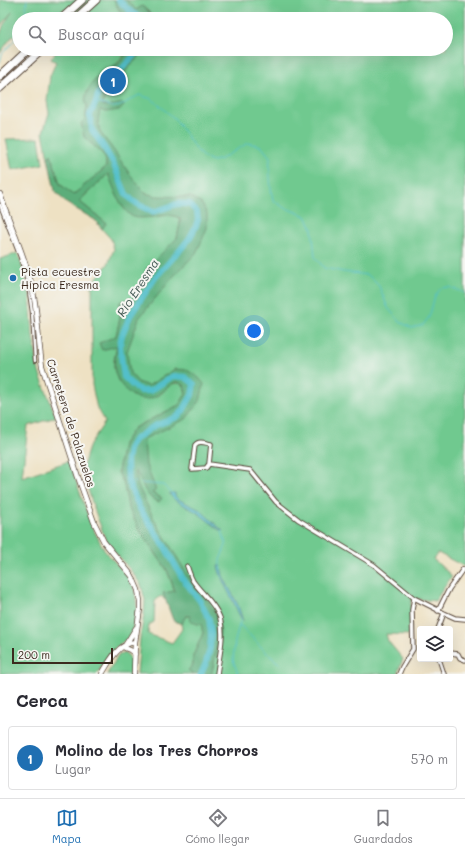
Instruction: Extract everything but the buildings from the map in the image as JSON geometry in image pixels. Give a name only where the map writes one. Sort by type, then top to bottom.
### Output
[{"type":"highway","points":[[68,12],[82,0]]},
{"type":"highway","points":[[83,12],[96,0]]},
{"type":"highway","points":[[0,76],[21,56]]},
{"type":"highway","points":[[0,88],[35,56]]},
{"type":"street","name":"Carretera de Palazuelos","points":[[0,194],[28,269],[34,297],[40,354],[78,477],[94,522],[104,542],[128,570],[138,590],[140,609],[135,642],[134,674]]},
{"type":"street","points":[[0,205],[18,252],[28,284],[32,312],[35,361]]},
{"type":"street","points":[[196,443],[211,444],[209,464],[206,468],[192,469],[196,443]]},
{"type":"street","points":[[209,464],[250,470],[276,502],[299,520],[374,565],[414,598],[455,618],[465,619]]},
{"type":"street","points":[[187,566],[193,581],[212,604],[219,617],[222,634],[217,674]]},
{"type":"street","points":[[438,610],[449,589],[463,570]]},
{"type":"street","points":[[399,674],[413,649],[412,610],[414,598]]},
{"type":"street","points":[[439,626],[444,613]]},
{"type":"street","points":[[124,647],[138,625]]},
{"type":"street","points":[[102,674],[111,658],[119,650],[130,643],[135,642]]},
{"type":"street","points":[[124,647],[135,654]]},
{"type":"street","points":[[453,653],[458,654],[460,658],[465,660]]},
{"type":"street","points":[[440,662],[444,674]]},
{"type":"green space","points":[[0,0],[114,0],[120,12],[68,12],[65,9],[61,12],[12,12],[0,26]]},
{"type":"green space","points":[[114,0],[127,0],[136,10],[142,6],[149,12],[120,12]]},
{"type":"green space","points":[[119,0],[465,0],[465,567],[438,553],[433,559],[452,576],[435,601],[419,599],[411,601],[410,635],[386,634],[388,641],[403,659],[397,674],[201,674],[211,634],[140,509],[129,449],[188,402],[185,377],[158,387],[132,385],[120,344],[197,212],[153,212],[92,130],[95,104],[134,56],[453,56],[453,12],[137,12]]},
{"type":"green space","points":[[12,12],[12,37],[0,53],[0,36],[3,26]]},
{"type":"green space","points":[[53,56],[123,56],[115,66],[101,74],[90,86],[84,137],[102,153],[106,160],[106,167],[73,195],[60,184],[51,154],[48,158],[43,132],[49,113],[47,101],[50,76],[56,62],[51,59]]},
{"type":"green space","points":[[124,56],[140,56],[106,94],[102,105],[106,106],[123,103],[124,106],[119,110],[106,112],[100,110],[98,120],[100,132],[145,193],[156,196],[191,197],[202,204],[207,214],[207,228],[197,252],[173,277],[139,318],[127,352],[130,373],[138,382],[148,386],[175,369],[187,370],[198,377],[204,384],[200,401],[186,419],[144,439],[146,465],[156,490],[152,493],[162,498],[159,502],[150,497],[135,471],[138,486],[154,519],[192,582],[208,601],[216,614],[220,630],[219,641],[211,674],[191,674],[192,673],[188,670],[193,664],[193,656],[203,633],[201,624],[196,624],[189,619],[190,616],[186,616],[181,624],[173,620],[163,593],[175,591],[167,570],[139,529],[128,507],[124,485],[118,472],[123,444],[134,428],[179,405],[186,394],[184,385],[178,382],[171,384],[159,394],[148,399],[133,396],[119,382],[115,372],[114,362],[117,346],[102,350],[99,343],[116,336],[120,318],[120,302],[132,298],[138,291],[147,268],[177,238],[180,218],[168,215],[138,218],[128,214],[121,204],[108,174],[79,201],[106,223],[102,229],[95,220],[66,203],[55,191],[48,158],[51,154],[60,184],[73,195],[106,167],[106,160],[102,153],[84,137],[81,123],[85,119],[87,106],[86,97],[89,88],[101,74],[112,69]]},
{"type":"green space","points":[[39,138],[43,164],[12,170],[6,139]]},
{"type":"green space","points":[[108,174],[119,199],[149,217],[172,215],[179,218],[180,224],[177,238],[147,268],[138,291],[132,298],[120,302],[120,318],[116,336],[117,345],[114,369],[118,381],[158,396],[173,384],[180,383],[184,385],[186,394],[179,405],[134,428],[123,444],[118,472],[124,485],[128,507],[139,529],[167,570],[175,592],[163,593],[165,600],[161,596],[155,601],[154,622],[149,625],[148,634],[172,643],[182,629],[181,624],[186,616],[191,616],[201,623],[203,633],[193,656],[193,664],[189,670],[192,673],[191,674],[137,674],[145,600],[141,585],[105,538],[93,506],[82,469],[90,444],[105,422],[97,409],[92,385],[92,284],[108,264],[114,249],[111,239],[102,229],[106,223],[79,201]]},
{"type":"green space","points":[[18,253],[30,295],[33,337],[39,372],[56,417],[28,426],[22,477],[69,461],[92,527],[105,551],[130,579],[135,591],[137,608],[132,630],[128,638],[111,652],[97,674],[0,674],[0,259]]},
{"type":"green space","points":[[124,652],[129,657],[131,662],[131,674],[107,674],[118,656]]},
{"type":"water","points":[[170,493],[175,493],[175,496],[178,499],[200,510],[223,531],[198,513],[175,500]]},
{"type":"water","points":[[218,566],[221,566],[223,576],[238,605],[243,621],[224,584]]},
{"type":"waterway","points":[[25,12],[27,0]]},
{"type":"waterway","name":"Río Eresma","points":[[119,0],[132,12]]},
{"type":"waterway","points":[[0,62],[2,54],[12,43]]},
{"type":"waterway","name":"Río Eresma","points":[[134,56],[103,87],[98,95],[90,115],[92,130],[113,163],[126,194],[133,201],[153,212],[177,204],[189,204],[197,212],[198,220],[189,239],[155,278],[130,316],[122,335],[120,344],[124,377],[132,385],[141,391],[150,391],[173,376],[185,377],[194,384],[192,395],[183,411],[177,417],[154,426],[134,440],[129,449],[127,461],[128,482],[140,509],[165,547],[183,579],[200,601],[209,619],[211,634],[210,648],[201,674]]},
{"type":"waterway","points":[[96,102],[113,107],[120,106],[139,95],[152,99],[175,119],[203,157],[213,161],[221,159],[248,143],[261,146],[270,157],[270,178],[273,200],[283,207],[306,216],[312,228],[315,257],[324,268],[368,275],[379,286],[388,308],[400,322],[412,328],[423,325],[429,317],[435,296],[441,288],[450,287],[465,293]]},
{"type":"waterway","name":"Río Eresma","points":[[128,482],[136,482]]},
{"type":"waterway","points":[[141,483],[163,485],[173,494]]},
{"type":"waterway","points":[[220,566],[220,560],[226,545],[222,531]]},
{"type":"waterway","points":[[238,674],[233,660],[235,641],[241,618]]},
{"type":"waterway","points":[[240,625],[269,655],[280,664]]},
{"type":"place","name":"Molino de los Tres Chorros","points":[[113,81]]},
{"type":"place","name":"Pista ecuestre Hípica Eresma","points":[[13,278]]}]
